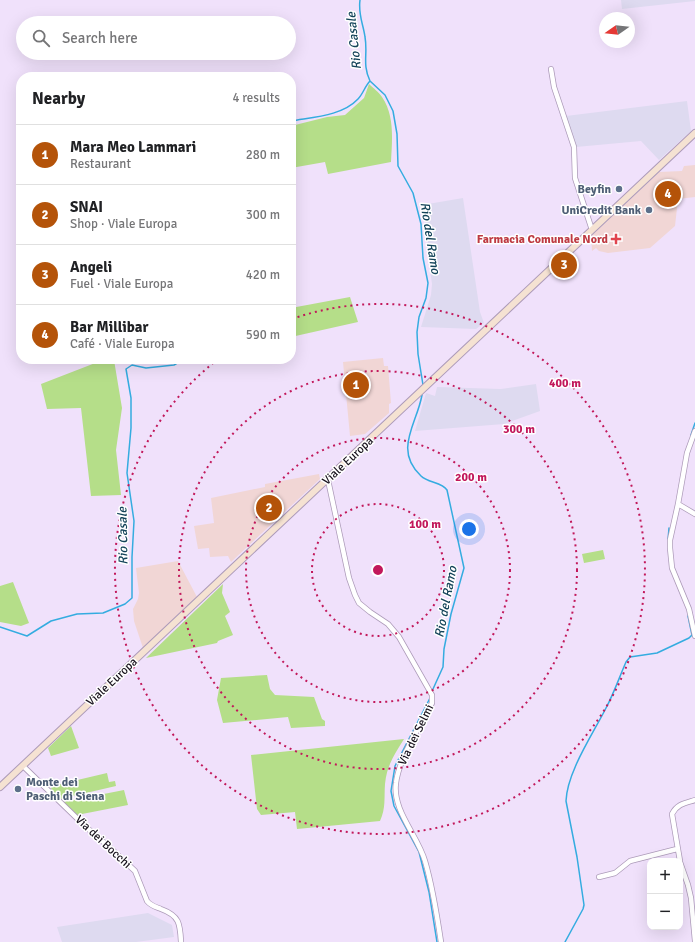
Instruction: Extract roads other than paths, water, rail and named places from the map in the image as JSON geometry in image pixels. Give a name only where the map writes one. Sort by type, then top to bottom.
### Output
[{"type":"main road","name":"Viale Europa","points":[[0,787],[328,480],[695,133]]},
{"type":"street","points":[[551,69],[554,88],[574,147],[575,178],[592,230]]},
{"type":"street","points":[[695,432],[687,453],[670,540],[670,558],[675,577],[689,609],[695,636]]},
{"type":"street","name":"Via dei Selmi","points":[[328,480],[349,578],[355,595],[359,603],[388,624],[399,637],[432,694],[432,703],[403,758],[395,784],[399,807],[420,845],[426,862],[432,887],[441,942]]},
{"type":"street","points":[[678,504],[695,514]]},
{"type":"street","points":[[689,609],[695,607]]},
{"type":"street","name":"Via dei Bocchi","points":[[23,766],[86,827],[135,871],[147,902],[150,905],[172,914],[177,919],[180,927],[181,942]]},
{"type":"street","points":[[679,858],[672,814],[675,808],[680,804],[695,800]]},
{"type":"street","points":[[599,876],[615,873],[630,860],[677,849]]},
{"type":"street","points":[[683,870],[691,898],[695,941]]},
{"type":"waterway","name":"Rio Casale","points":[[296,120],[327,115],[344,109],[358,99],[370,81],[366,69],[366,43],[360,15],[360,0]]},
{"type":"waterway","name":"Rio del Ramo","points":[[370,81],[385,95],[393,111],[397,134],[398,166],[413,193],[421,224],[423,258],[428,283],[426,298],[419,317],[417,332],[418,354],[423,385]]},
{"type":"waterway","name":"Rio Casale","points":[[0,627],[27,636],[51,621],[77,614],[103,613],[125,604],[132,598],[134,521],[127,473],[131,428],[131,398],[126,369],[132,365],[146,368],[176,364]]},
{"type":"waterway","name":"Rio del Ramo","points":[[422,395],[409,437],[409,456],[413,466],[421,476],[427,480],[442,485],[447,490],[464,568],[451,614],[444,649],[443,667],[433,689]]},
{"type":"waterway","points":[[691,435],[695,423]]},
{"type":"waterway","points":[[668,540],[669,528]]},
{"type":"waterway","points":[[565,942],[584,905],[577,857],[566,801],[567,790],[571,778],[582,753],[609,702],[626,662],[630,657],[657,653],[689,638],[692,635],[688,616]]},
{"type":"waterway","name":"Rio del Ramo","points":[[430,698],[395,766],[391,791],[394,806],[419,852],[429,892],[437,942]]},
{"type":"place","name":"Beyfin","points":[[619,189]]},
{"type":"place","name":"Bar Millibar","points":[[668,194]]},
{"type":"place","name":"UniCredit Bank","points":[[649,210]]},
{"type":"place","name":"Farmacia Comunale Nord","points":[[616,239]]},
{"type":"place","name":"Angeli","points":[[564,265]]},
{"type":"place","name":"Mara Meo Lammari","points":[[356,385]]},
{"type":"place","name":"SNAI","points":[[269,508]]},
{"type":"place","name":"Monte dei Paschi di Siena","points":[[18,789]]}]
